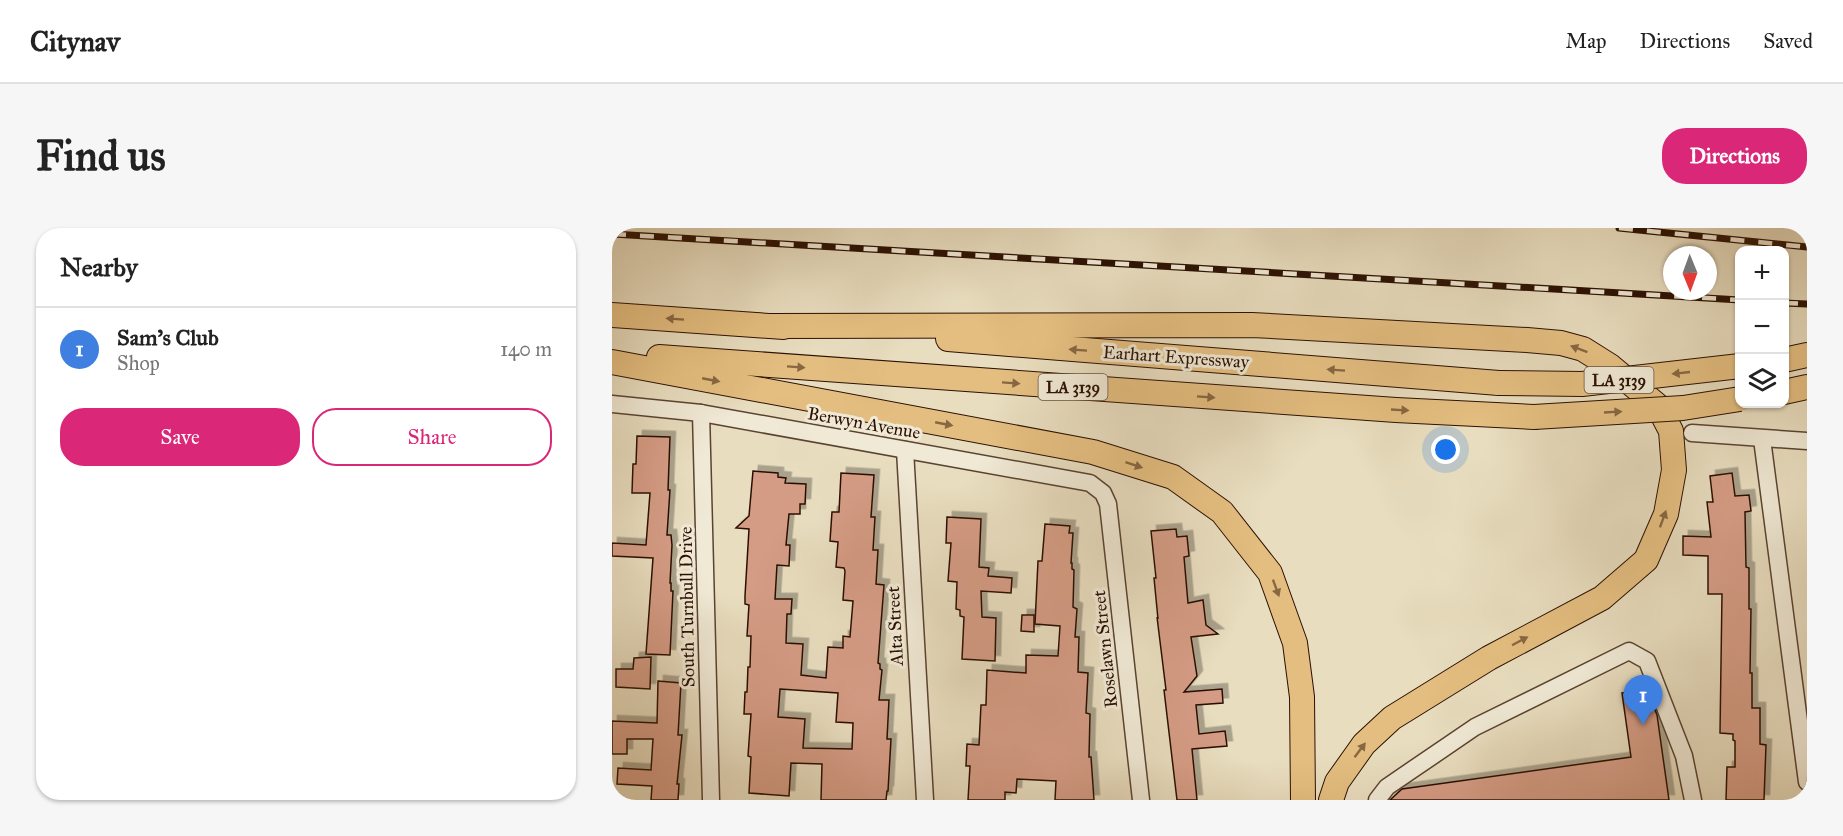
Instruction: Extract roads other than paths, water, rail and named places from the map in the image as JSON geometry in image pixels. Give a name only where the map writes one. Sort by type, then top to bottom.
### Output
[{"type":"highway","name":"Earhart Expressway","points":[[612,315],[1499,383],[1582,384],[1735,367]]},
{"type":"highway","points":[[771,326],[1252,325],[1561,343],[1583,349],[1610,366],[1658,406],[1671,431],[1674,470],[1666,514],[1646,560],[1602,598],[1489,658],[1392,718],[1364,744],[1337,782],[1331,800]]},
{"type":"highway","name":"Earhart Expressway","points":[[612,354],[1384,410],[1534,417],[1683,408],[1735,400]]},
{"type":"highway","points":[[1789,359],[1807,355]]},
{"type":"highway","points":[[612,362],[1093,452],[1173,477],[1222,512],[1270,573],[1295,643],[1302,697],[1302,800]]},
{"type":"highway","points":[[1789,391],[1807,387]]},
{"type":"street","name":"Berwyn Avenue","points":[[612,404],[701,413],[1090,483],[1103,494]]},
{"type":"street","name":"South Turnbull Drive","points":[[701,413],[711,800]]},
{"type":"street","points":[[1692,434],[1807,441]]},
{"type":"street","points":[[1762,439],[1807,782]]},
{"type":"street","name":"Alta Street","points":[[905,450],[925,800]]},
{"type":"street","name":"Roselawn Street","points":[[1103,494],[1108,504],[1141,800]]},
{"type":"street","points":[[1377,800],[1388,787],[1475,727],[1629,651],[1647,661],[1683,756],[1693,800]]},
{"type":"railway","points":[[1619,228],[1807,247]]},
{"type":"railway","points":[[612,234],[1735,300]]},
{"type":"railway","points":[[1789,303],[1807,304]]},
{"type":"place","name":"Sam's Club","points":[[1643,725]]}]
